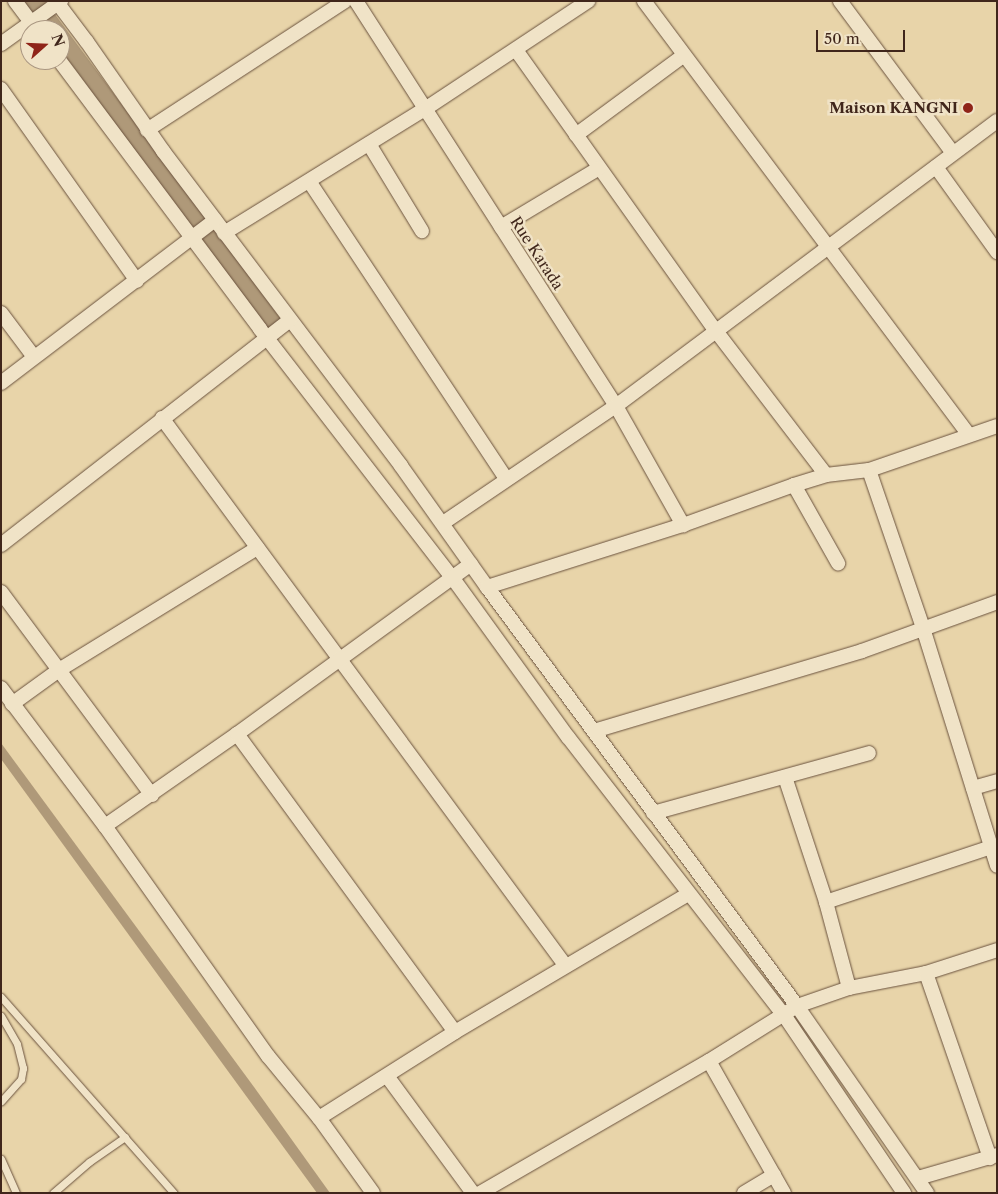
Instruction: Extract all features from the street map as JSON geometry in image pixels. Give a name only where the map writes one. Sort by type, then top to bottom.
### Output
[{"type":"street","points":[[15,1],[31,20]]},
{"type":"street","points":[[147,130],[346,1]]},
{"type":"street","name":"Rue Karada","points":[[356,1],[616,406],[683,526]]},
{"type":"street","points":[[224,233],[425,109],[588,1]]},
{"type":"street","points":[[644,1],[970,435]]},
{"type":"street","points":[[840,1],[953,153]]},
{"type":"street","points":[[38,20],[56,3],[87,42],[147,130],[213,222],[224,233],[279,329],[452,577],[568,737],[688,894],[784,1015],[904,1193]]},
{"type":"street","points":[[1,44],[20,32]]},
{"type":"street","points":[[516,50],[716,331],[826,475]]},
{"type":"street","points":[[576,135],[684,55]]},
{"type":"street","points":[[67,70],[194,236],[279,329],[443,523],[487,587],[797,1006],[927,1193]]},
{"type":"street","points":[[1,89],[137,281]]},
{"type":"street","points":[[443,523],[616,406],[997,121]]},
{"type":"street","points":[[369,144],[422,231]]},
{"type":"street","points":[[936,167],[997,252]]},
{"type":"street","points":[[501,227],[599,168]]},
{"type":"street","points":[[309,181],[506,479]]},
{"type":"street","points":[[1,383],[213,222]]},
{"type":"street","points":[[1,313],[34,357]]},
{"type":"street","points":[[1,545],[162,418],[279,329]]},
{"type":"street","points":[[162,418],[565,965]]},
{"type":"street","points":[[487,587],[683,526],[826,475],[869,470],[970,435],[996,428]]},
{"type":"street","points":[[869,470],[923,628],[997,866]]},
{"type":"street","points":[[794,485],[838,563]]},
{"type":"street","points":[[12,704],[59,670],[257,548]]},
{"type":"street","points":[[105,826],[152,795],[471,564]]},
{"type":"street","points":[[1,592],[152,795]]},
{"type":"street","points":[[594,731],[862,651],[997,602]]},
{"type":"street","points":[[1,688],[105,826],[262,1049],[319,1118],[373,1193]]},
{"type":"street","points":[[237,734],[455,1032]]},
{"type":"street","points":[[653,813],[869,753]]},
{"type":"street","points":[[785,777],[826,902],[849,988]]},
{"type":"street","points":[[973,788],[997,780]]},
{"type":"street","points":[[826,902],[991,847]]},
{"type":"street","points":[[319,1118],[565,965],[688,894]]},
{"type":"street","points":[[480,1193],[709,1061],[797,1006],[849,988],[926,973],[997,950]]},
{"type":"street","points":[[918,1178],[993,1157],[926,973]]},
{"type":"street","points":[[709,1061],[784,1193]]},
{"type":"street","points":[[387,1076],[473,1193]]},
{"type":"street","points":[[744,1193],[774,1175]]},
{"type":"lane","points":[[1,998],[174,1193]]},
{"type":"lane","points":[[1,1016],[17,1044],[23,1068],[21,1079],[1,1101]]},
{"type":"lane","points":[[53,1193],[89,1162],[125,1138]]},
{"type":"lane","points":[[1,1159],[16,1193]]},
{"type":"shaded area","points":[[24,1],[45,1],[59,20],[38,20]]},
{"type":"shaded area","points":[[70,35],[280,318],[278,327],[268,328],[70,63]]},
{"type":"shaded area","points":[[1,743],[330,1193],[317,1193],[1,759]]},
{"type":"place","name":"Maison KANGNI","points":[[968,108]]}]
